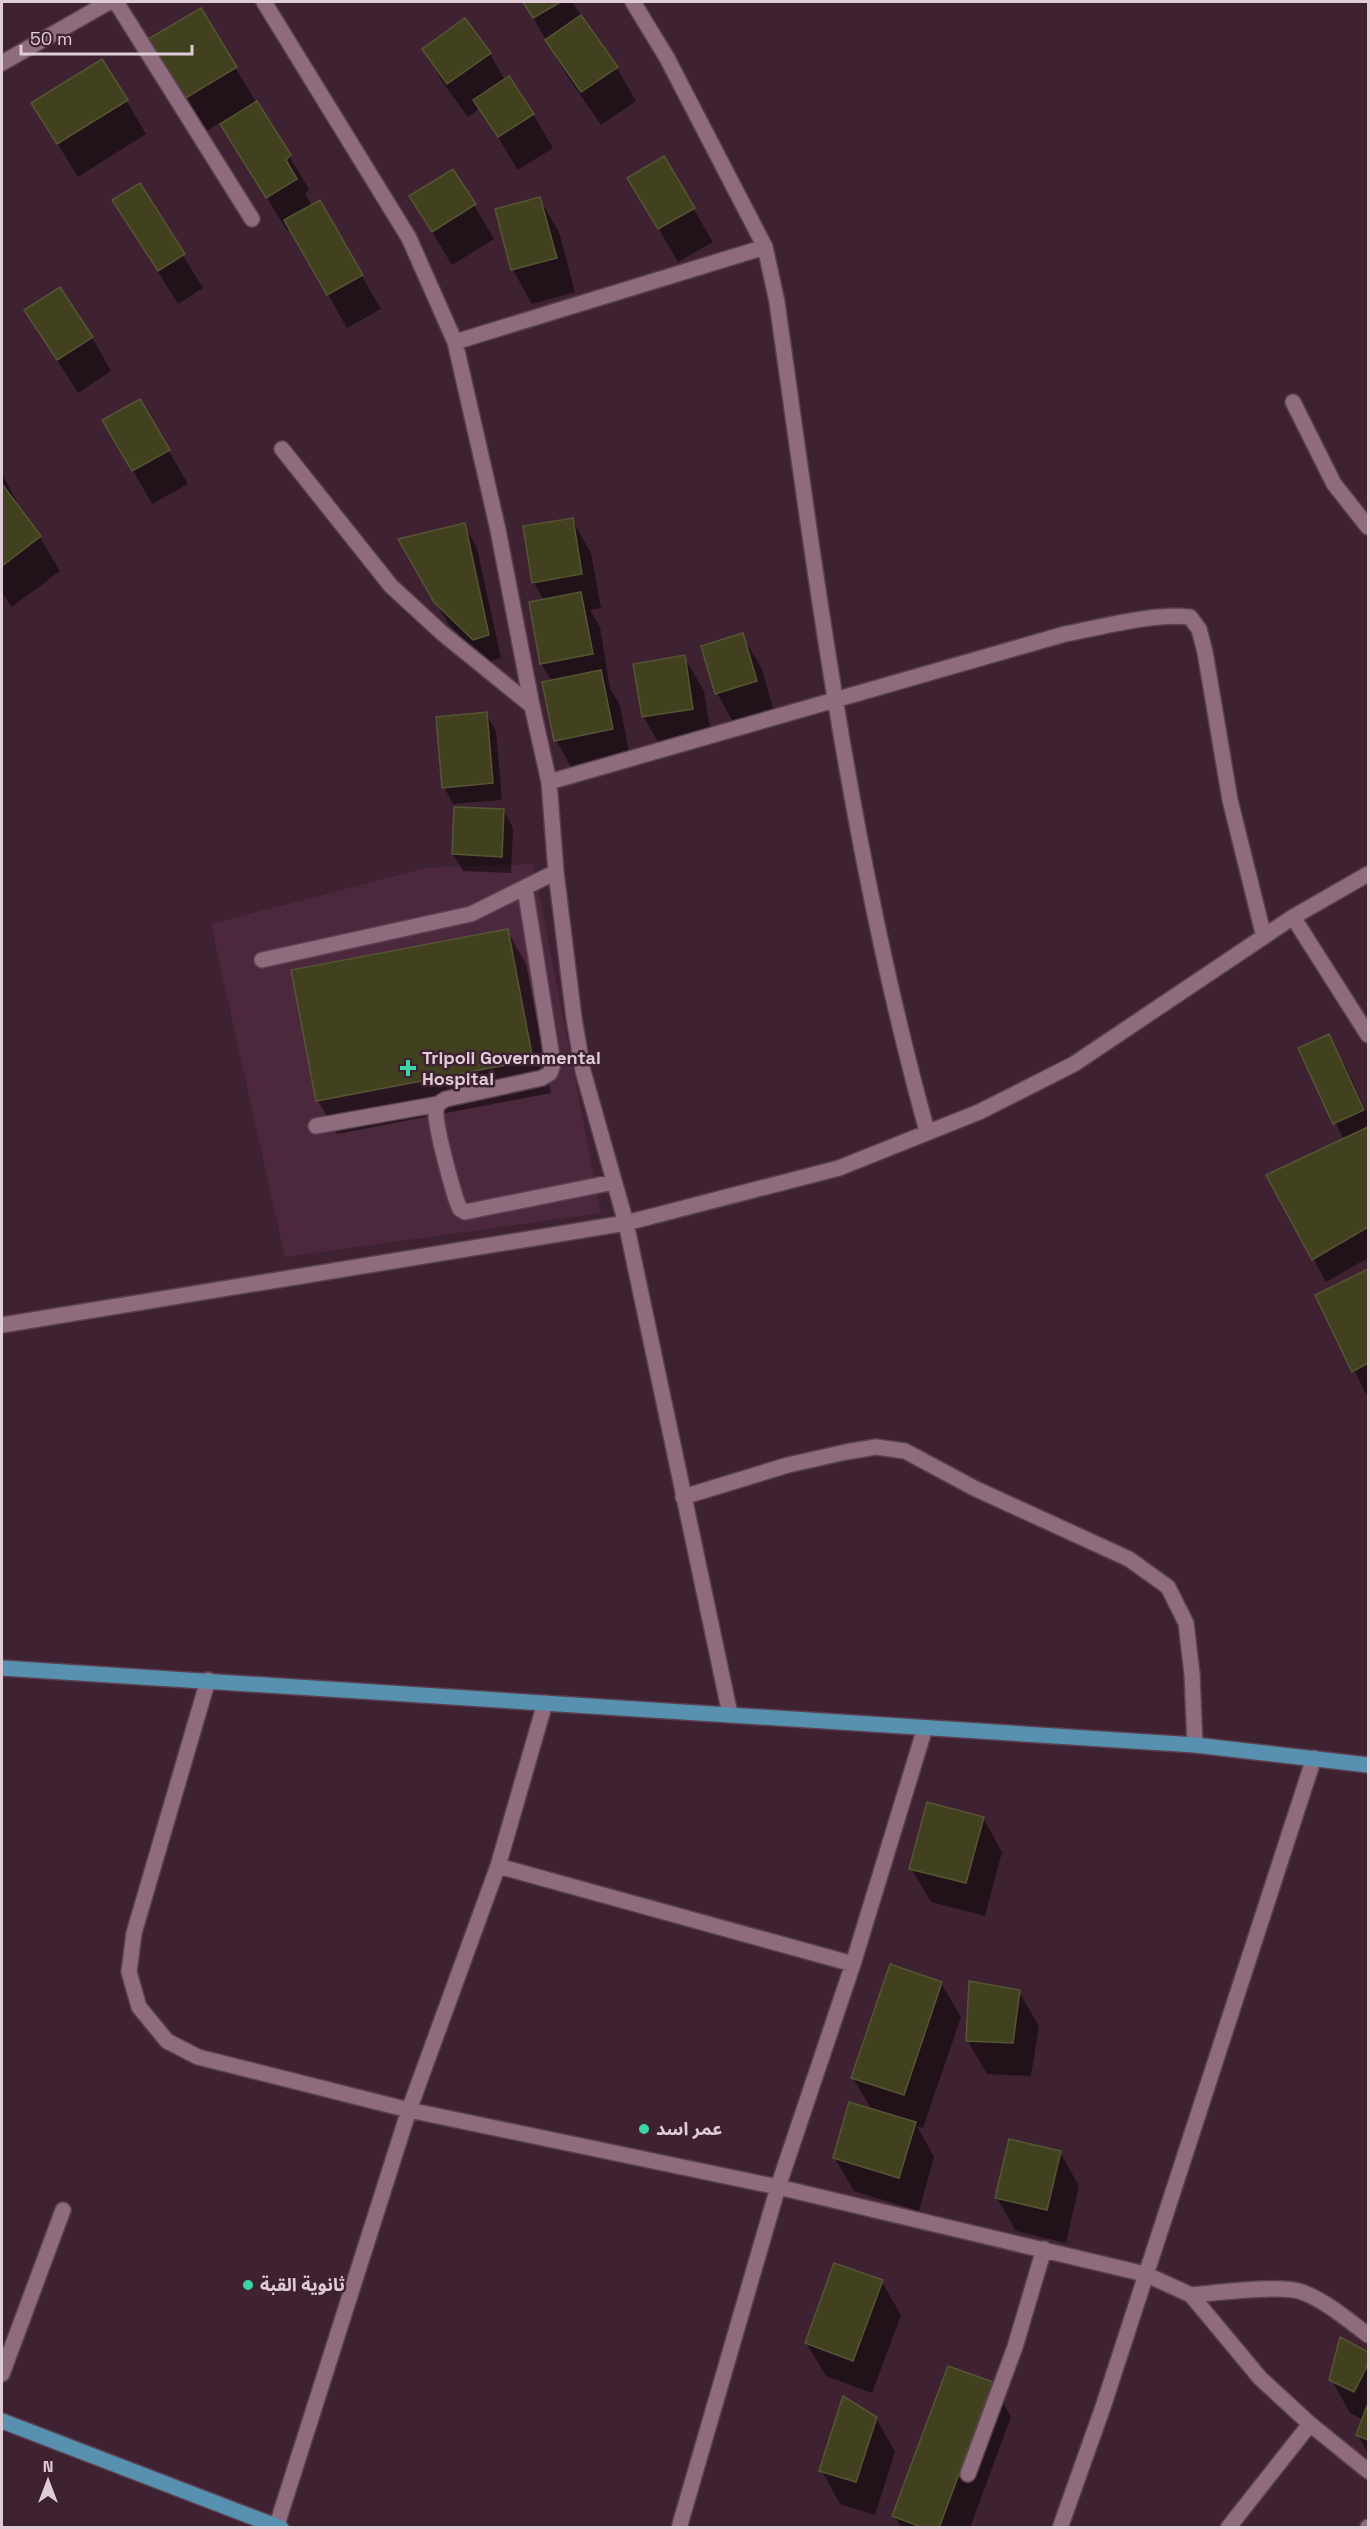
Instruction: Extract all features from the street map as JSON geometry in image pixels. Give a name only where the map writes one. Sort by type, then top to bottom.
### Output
[{"type":"main road","points":[[2,1668],[1195,1745],[1368,1765]]},
{"type":"main road","points":[[2,2421],[278,2527]]},
{"type":"street","points":[[2,63],[109,2]]},
{"type":"street","points":[[116,2],[252,219]]},
{"type":"street","points":[[264,2],[409,238],[455,342],[498,530],[549,782],[556,872],[583,1071],[626,1223],[730,1714]]},
{"type":"street","points":[[633,2],[667,58],[765,247],[777,302],[836,701],[861,841],[901,1033],[927,1131]]},
{"type":"street","points":[[455,342],[765,247]]},
{"type":"street","points":[[1293,402],[1334,484],[1368,527]]},
{"type":"street","points":[[282,449],[391,586],[442,633],[532,706]]},
{"type":"street","points":[[549,782],[1065,634],[1179,616],[1190,617],[1199,629],[1202,640],[1230,800],[1264,937]]},
{"type":"street","points":[[262,960],[471,914],[556,872]]},
{"type":"street","points":[[2,1325],[626,1223],[839,1168],[979,1112],[1074,1065],[1174,995],[1293,917],[1368,874]]},
{"type":"street","points":[[525,888],[553,1064],[550,1073],[542,1078],[446,1098],[439,1104],[436,1109],[456,1199],[460,1209],[465,1212],[614,1182]]},
{"type":"street","points":[[1293,917],[1368,1035]]},
{"type":"street","points":[[316,1126],[439,1104]]},
{"type":"street","points":[[683,1497],[788,1465],[834,1455],[876,1447],[905,1450],[974,1488],[1129,1559],[1168,1587],[1186,1623],[1192,1674],[1195,1745]]},
{"type":"street","points":[[208,1680],[134,1933],[129,1972],[139,2007],[167,2041],[198,2057],[409,2110],[778,2187],[1145,2274],[1191,2295],[1260,2378],[1310,2424],[1368,2471]]},
{"type":"street","points":[[278,2527],[409,2110],[498,1866],[545,1703]]},
{"type":"street","points":[[679,2528],[778,2187],[853,1964],[924,1728]]},
{"type":"street","points":[[1060,2528],[1103,2407],[1314,1758]]},
{"type":"street","points":[[498,1866],[853,1964]]},
{"type":"street","points":[[2,2374],[63,2210]]},
{"type":"street","points":[[968,2474],[1015,2347],[1044,2249]]},
{"type":"street","points":[[1191,2295],[1275,2289],[1299,2290],[1317,2298],[1368,2335]]},
{"type":"street","points":[[1228,2528],[1310,2424]]},
{"type":"shaded area","name":"Tripoli Governmental Hospital","points":[[533,864],[601,1213],[285,1257],[211,924],[426,868]]},
{"type":"building","points":[[523,2],[561,2],[533,18]]},
{"type":"building","points":[[201,8],[237,67],[184,99],[148,39]]},
{"type":"building","points":[[581,15],[618,67],[581,92],[545,40]]},
{"type":"building","points":[[465,18],[491,53],[447,84],[422,49]]},
{"type":"building","points":[[102,59],[128,100],[57,144],[31,103]]},
{"type":"building","points":[[509,76],[534,114],[498,137],[473,100]]},
{"type":"building","points":[[257,101],[291,155],[286,160],[297,179],[266,198],[220,124]]},
{"type":"building","points":[[664,156],[695,208],[658,229],[627,178]]},
{"type":"building","points":[[453,169],[476,204],[432,232],[409,196]]},
{"type":"building","points":[[140,183],[185,254],[158,271],[112,200]]},
{"type":"building","points":[[540,197],[557,258],[511,270],[495,209]]},
{"type":"building","points":[[320,200],[363,275],[327,295],[284,220]]},
{"type":"building","points":[[60,287],[93,337],[57,360],[24,310]]},
{"type":"building","points":[[140,399],[170,450],[132,471],[102,420]]},
{"type":"building","points":[[2,484],[41,536],[2,566]]},
{"type":"building","points":[[573,518],[582,574],[532,583],[523,526]]},
{"type":"building","points":[[465,523],[489,635],[473,640],[434,602],[398,539]]},
{"type":"building","points":[[581,592],[593,654],[540,664],[529,602]]},
{"type":"building","points":[[743,633],[757,681],[715,694],[701,646]]},
{"type":"building","points":[[685,655],[693,709],[642,717],[633,664]]},
{"type":"building","points":[[601,670],[613,729],[554,741],[542,682]]},
{"type":"building","points":[[487,712],[493,783],[442,788],[436,717]]},
{"type":"building","points":[[454,807],[504,809],[502,857],[452,854]]},
{"type":"building","name":"Tripoli Governmental Hospital","points":[[508,929],[533,1060],[316,1101],[291,970]]},
{"type":"building","points":[[1329,1034],[1364,1110],[1333,1124],[1298,1048]]},
{"type":"building","points":[[1368,1127],[1368,1227],[1312,1260],[1266,1175]]},
{"type":"building","points":[[1368,1269],[1368,1363],[1352,1372],[1315,1295]]},
{"type":"building","points":[[927,1802],[984,1817],[966,1883],[909,1869]]},
{"type":"building","points":[[890,1964],[942,1982],[904,2095],[851,2078]]},
{"type":"building","points":[[969,1981],[1020,1990],[1013,2043],[966,2041]]},
{"type":"building","points":[[849,2102],[916,2122],[899,2178],[833,2158]]},
{"type":"building","points":[[1009,2139],[1061,2151],[1047,2210],[995,2198]]},
{"type":"building","points":[[834,2263],[883,2280],[853,2361],[805,2343]]},
{"type":"building","points":[[1340,2337],[1368,2352],[1368,2364],[1354,2392],[1329,2380]]},
{"type":"building","points":[[948,2366],[993,2382],[939,2528],[924,2528],[892,2516]]},
{"type":"building","points":[[843,2396],[877,2417],[856,2482],[819,2471]]},
{"type":"building","points":[[1368,2403],[1368,2440],[1356,2435]]},
{"type":"place","name":"Tripoli Governmental Hospital","points":[[408,1068]]},
{"type":"place","name":"عمر اسد","points":[[644,2129]]},
{"type":"place","name":"ثانوية القبة","points":[[248,2285]]}]
